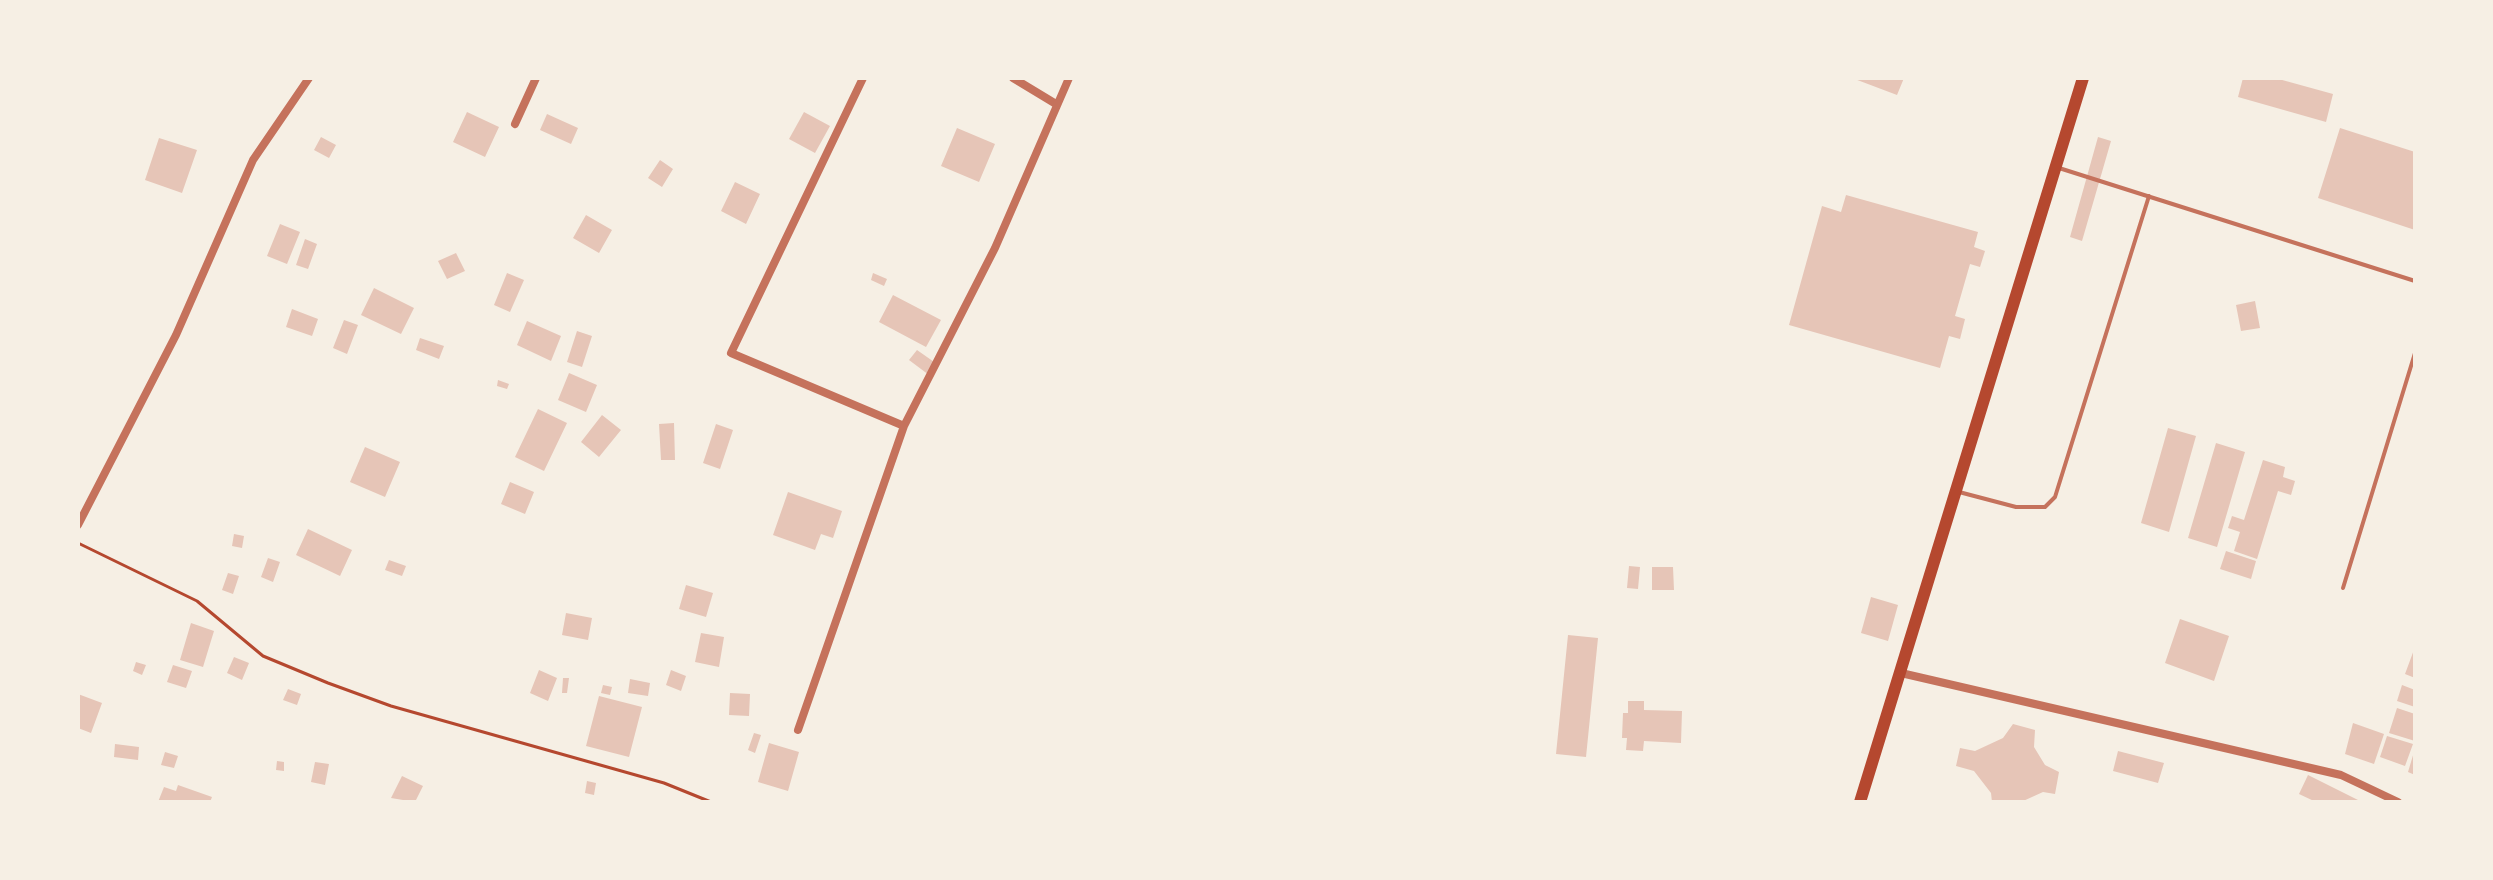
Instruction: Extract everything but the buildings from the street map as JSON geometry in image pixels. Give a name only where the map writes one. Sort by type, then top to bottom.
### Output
[{"type":"main road","points":[[1860,802],[1958,492],[2083,78]]},
{"type":"street","points":[[78,525],[176,335],[253,160],[309,78]]},
{"type":"street","points":[[515,124],[536,78]]},
{"type":"street","points":[[863,78],[731,353],[904,426]]},
{"type":"street","points":[[1013,78],[1056,104]]},
{"type":"street","points":[[798,730],[904,426],[995,248],[1069,78]]},
{"type":"street","points":[[1901,673],[2341,775],[2398,802]]},
{"type":"lane","points":[[2057,168],[2415,281]]},
{"type":"lane","points":[[1958,492],[2016,507],[2045,507],[2055,497],[2149,196]]},
{"type":"lane","points":[[2343,588],[2415,353]]},
{"type":"path","points":[[78,543],[197,601],[263,656],[391,706],[664,783],[711,802]]}]
